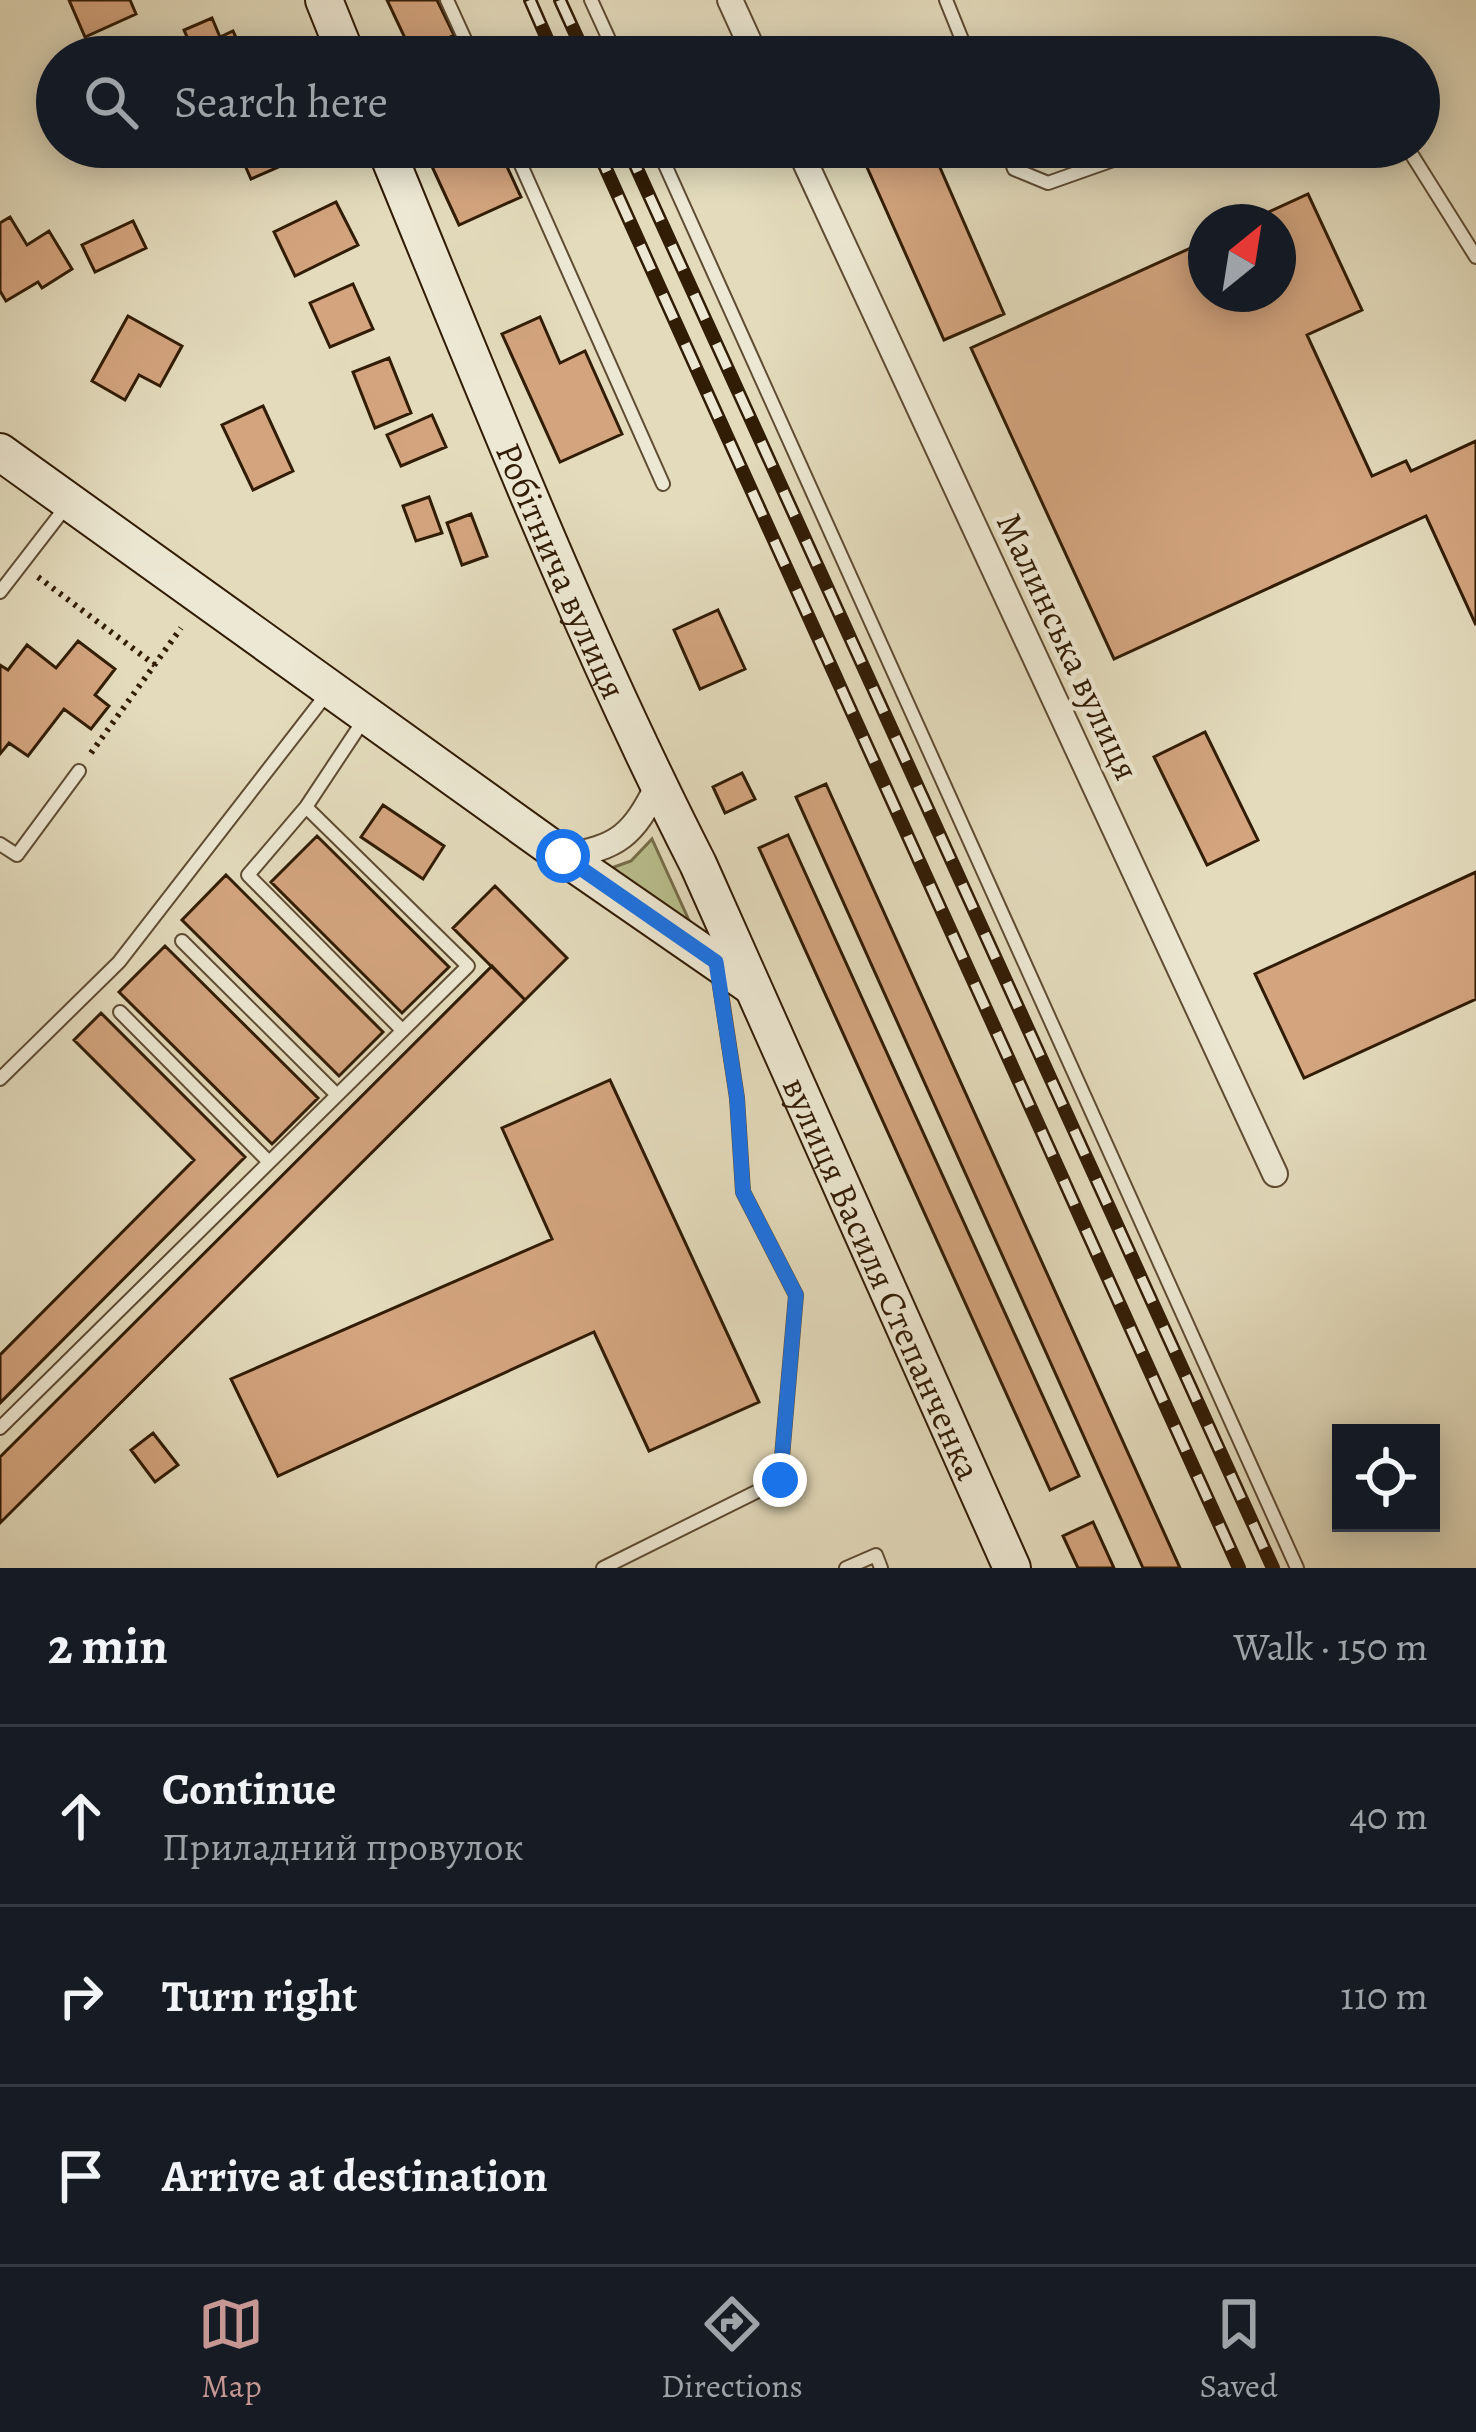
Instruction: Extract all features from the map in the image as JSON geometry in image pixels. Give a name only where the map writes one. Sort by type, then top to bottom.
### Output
[{"type":"street","points":[[323,0],[338,36]]},
{"type":"street","points":[[730,0],[746,36]]},
{"type":"street","name":"Робітнича вулиця","points":[[394,168],[495,414],[658,785],[754,988]]},
{"type":"street","name":"Малинська вулиця","points":[[808,168],[1275,1174]]},
{"type":"street","points":[[0,452],[754,988]]},
{"type":"street","points":[[563,856],[598,851],[620,840],[639,822],[658,785]]},
{"type":"street","name":"вулиця Василя Степанченка","points":[[754,988],[1012,1568]]},
{"type":"lane","points":[[447,0],[463,36]]},
{"type":"lane","points":[[591,0],[607,36]]},
{"type":"lane","points":[[946,0],[961,36]]},
{"type":"lane","points":[[522,168],[663,484]]},
{"type":"lane","points":[[666,168],[1297,1568]]},
{"type":"lane","points":[[1014,168],[1048,183],[1090,168]]},
{"type":"lane","points":[[1420,168],[1476,257]]},
{"type":"lane","points":[[0,592],[69,503]]},
{"type":"lane","points":[[0,1079],[119,962],[330,690]]},
{"type":"lane","points":[[367,716],[306,807],[248,875],[402,1030]]},
{"type":"lane","points":[[0,844],[16,855],[79,771]]},
{"type":"lane","points":[[0,1428],[468,965],[306,807]]},
{"type":"lane","points":[[182,941],[337,1095]]},
{"type":"lane","points":[[603,1568],[780,1480],[796,1295],[743,1192],[737,1098],[716,962]]},
{"type":"lane","points":[[120,1012],[269,1162]]},
{"type":"lane","points":[[846,1568],[876,1555],[881,1568]]},
{"type":"path","points":[[21,564],[155,664]]},
{"type":"path","points":[[79,771],[181,628]]},
{"type":"green space","points":[[652,839],[697,938],[603,871],[631,861]]},
{"type":"building","points":[[69,0],[130,0],[136,14],[85,36]]},
{"type":"building","points":[[387,0],[437,0],[454,35],[452,36],[404,36]]},
{"type":"building","points":[[212,18],[220,36],[187,36],[184,30]]},
{"type":"building","points":[[246,168],[276,168],[251,179]]},
{"type":"building","points":[[433,168],[508,168],[521,197],[459,225]]},
{"type":"building","points":[[867,168],[940,168],[1004,314],[944,340]]},
{"type":"building","points":[[1308,194],[1362,310],[1307,335],[1372,476],[1406,461],[1411,471],[1476,441],[1476,625],[1426,516],[1114,659],[971,348],[1188,249],[1188,312],[1296,312],[1296,204],[1286,204]]},
{"type":"building","points":[[336,202],[358,245],[295,276],[274,232]]},
{"type":"building","points":[[10,217],[27,245],[49,231],[72,269],[42,288],[38,282],[6,301],[0,291],[0,223]]},
{"type":"building","points":[[133,221],[146,248],[95,272],[82,245]]},
{"type":"building","points":[[353,284],[373,329],[330,347],[310,303]]},
{"type":"building","points":[[128,316],[182,346],[160,386],[139,375],[125,400],[92,381]]},
{"type":"building","points":[[540,317],[560,363],[585,351],[622,434],[560,462],[502,334]]},
{"type":"building","points":[[389,358],[411,413],[375,428],[353,372]]},
{"type":"building","points":[[263,406],[293,471],[253,490],[222,425]]},
{"type":"building","points":[[432,415],[446,447],[401,466],[387,435]]},
{"type":"building","points":[[429,497],[442,533],[416,541],[403,506]]},
{"type":"building","points":[[471,514],[487,556],[462,565],[447,523]]},
{"type":"building","points":[[718,610],[745,669],[700,689],[674,630]]},
{"type":"building","points":[[78,641],[115,669],[95,695],[109,706],[91,729],[64,709],[28,756],[9,743],[0,754],[0,665],[8,670],[27,645],[56,668]]},
{"type":"building","points":[[1205,732],[1258,840],[1207,865],[1154,757]]},
{"type":"building","points":[[742,773],[755,799],[725,813],[713,787]]},
{"type":"building","points":[[826,784],[1180,1568],[1143,1568],[796,797]]},
{"type":"building","points":[[383,805],[444,846],[423,879],[361,837]]},
{"type":"building","points":[[788,835],[1079,1476],[1050,1490],[759,848]]},
{"type":"building","points":[[317,836],[449,967],[402,1013],[271,882]]},
{"type":"building","points":[[1476,872],[1476,999],[1304,1078],[1255,974]]},
{"type":"building","points":[[226,875],[383,1032],[339,1076],[182,920]]},
{"type":"building","points":[[495,886],[567,958],[525,1000],[453,928]]},
{"type":"building","points":[[165,946],[318,1098],[272,1144],[119,992]]},
{"type":"building","points":[[492,966],[525,1000],[0,1523],[0,1457]]},
{"type":"building","points":[[101,1013],[245,1157],[0,1403],[0,1355],[194,1160],[74,1040]]},
{"type":"building","points":[[610,1080],[759,1402],[649,1451],[594,1332],[278,1476],[231,1379],[552,1239],[502,1128]]},
{"type":"building","points":[[153,1433],[178,1465],[155,1482],[131,1450]]},
{"type":"building","points":[[1093,1522],[1114,1568],[1078,1568],[1063,1536]]},
{"type":"railway","points":[[530,0],[546,36]]},
{"type":"railway","points":[[560,0],[576,36]]},
{"type":"railway","points":[[606,168],[1239,1568]]},
{"type":"railway","points":[[637,168],[1273,1568]]},
{"type":"route","points":[[563,856],[716,962],[737,1098],[743,1192],[796,1295],[780,1480]]}]
